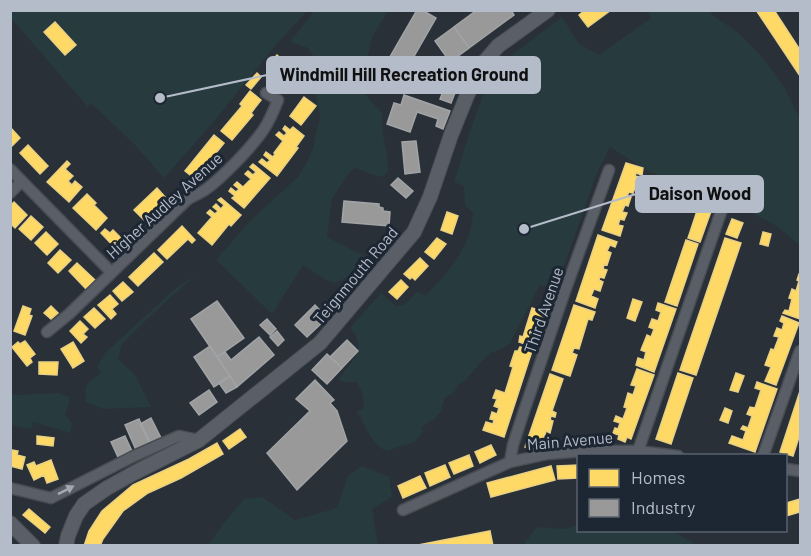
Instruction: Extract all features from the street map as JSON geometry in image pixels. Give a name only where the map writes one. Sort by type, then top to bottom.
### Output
[{"type":"street","name":"Teignmouth Road","points":[[66,546],[76,516],[84,504],[107,488],[199,440],[320,343],[414,232],[430,196],[451,135],[485,61],[498,46],[548,10]]},
{"type":"street","name":"Higher Audley Avenue","points":[[47,332],[69,314],[188,199],[206,189],[251,145],[263,130],[278,100],[266,93]]},
{"type":"street","points":[[10,169],[111,272]]},
{"type":"street","name":"Third Avenue","points":[[510,462],[523,414],[609,170]]},
{"type":"street","points":[[10,193],[22,181]]},
{"type":"street","points":[[638,451],[721,212]]},
{"type":"street","points":[[764,454],[801,351]]},
{"type":"street","points":[[10,488],[51,498],[179,436],[199,440]]},
{"type":"street","name":"Main Avenue","points":[[403,510],[510,462],[547,454],[584,451],[638,451],[662,454]]},
{"type":"street","points":[[10,523],[33,546]]},
{"type":"green space","points":[[11,10],[307,11],[164,178],[134,144],[91,103],[88,107],[11,18]]},
{"type":"green space","points":[[314,11],[388,11],[372,37],[361,90],[382,113],[388,171],[383,177],[356,168],[352,170],[332,199],[327,236],[362,255],[365,258],[365,265],[335,283],[303,265],[272,314],[216,260],[250,221],[299,176],[313,148],[320,117],[314,85],[320,65],[308,48],[290,42]]},
{"type":"green space","points":[[647,11],[710,11],[712,15],[736,31],[763,58],[784,87],[800,119],[800,245],[775,225],[727,200],[714,203],[712,199],[643,168],[610,147],[596,175],[556,289],[540,285],[510,343],[495,353],[491,352],[458,385],[455,391],[444,399],[441,411],[434,419],[421,427],[423,430],[416,441],[390,451],[384,450],[374,442],[357,412],[364,405],[357,382],[344,382],[338,379],[353,361],[358,349],[358,342],[350,328],[381,293],[396,306],[404,305],[417,292],[426,295],[446,274],[463,249],[471,230],[473,213],[465,205],[464,186],[454,182],[471,128],[493,72],[562,17],[579,44],[599,55],[651,18]]},
{"type":"green space","points":[[199,274],[182,287],[122,344],[118,359],[135,375],[151,407],[104,409],[85,402],[88,383],[101,372],[97,367],[105,353],[176,288]]},
{"type":"green space","points":[[58,393],[69,397],[65,414],[72,423],[71,433],[33,422],[32,429],[11,424],[11,395]]},
{"type":"green space","points":[[362,466],[389,477],[392,497],[372,509],[378,545],[208,545],[244,499],[262,497],[295,520],[337,508],[348,476]]},
{"type":"green space","points":[[577,525],[577,532],[674,532],[697,545],[523,545],[537,527],[564,529]]},
{"type":"building: Homes","points":[[585,10],[611,10],[588,27],[579,15]]},
{"type":"building: Homes","points":[[756,10],[774,10],[800,50],[800,76]]},
{"type":"building: Homes","points":[[55,22],[76,45],[65,55],[44,32]]},
{"type":"building: Homes","points":[[277,55],[289,65],[295,58],[312,73],[306,80],[301,76],[298,79],[291,74],[289,77],[283,72],[280,75],[268,65]]},
{"type":"building: Homes","points":[[257,73],[261,77],[251,89],[246,85]]},
{"type":"building: Homes","points":[[250,91],[261,100],[251,113],[253,115],[232,140],[221,131],[242,106],[240,104]]},
{"type":"building: Homes","points":[[304,97],[316,106],[301,125],[290,116]]},
{"type":"building: Homes","points":[[285,126],[290,130],[293,127],[304,136],[277,176],[259,162],[262,159],[267,163],[270,160],[264,155],[266,152],[273,157],[283,141],[276,135],[279,132],[284,136],[287,133],[283,129]]},
{"type":"building: Homes","points":[[10,127],[20,138],[11,147],[10,146]]},
{"type":"building: Homes","points":[[214,135],[224,143],[195,179],[185,171]]},
{"type":"building: Homes","points":[[28,145],[48,166],[40,174],[20,153]]},
{"type":"building: Homes","points":[[67,161],[70,164],[65,169],[73,176],[68,181],[72,185],[75,181],[82,187],[69,202],[47,182]]},
{"type":"building: Homes","points":[[626,163],[643,168],[642,175],[636,173],[635,176],[639,177],[633,193],[629,192],[627,196],[631,197],[628,206],[625,205],[622,212],[627,213],[624,220],[620,219],[618,225],[623,226],[620,236],[602,230]]},
{"type":"building: Homes","points":[[253,164],[270,178],[244,208],[232,198],[235,196],[229,191],[231,188],[236,192],[239,189],[234,185],[237,182],[243,187],[251,179],[245,174],[248,171],[253,175],[256,172],[250,167]]},
{"type":"building: Homes","points":[[157,188],[166,198],[144,220],[134,210]]},
{"type":"building: Homes","points":[[87,194],[107,218],[96,230],[73,208]]},
{"type":"building: Homes","points":[[221,198],[241,215],[231,226],[229,224],[212,245],[198,233],[212,217],[207,213],[210,210],[215,214],[218,211],[213,207],[216,204],[221,209],[224,205],[218,200]]},
{"type":"building: Homes","points":[[701,199],[714,203],[700,242],[688,238]]},
{"type":"building: Homes","points":[[14,202],[27,215],[15,228],[10,223],[10,206]]},
{"type":"building: Homes","points":[[447,212],[458,216],[452,234],[441,230]]},
{"type":"building: Homes","points":[[31,216],[43,227],[31,240],[19,229]]},
{"type":"building: Homes","points":[[732,219],[743,223],[737,238],[726,234]]},
{"type":"building: Homes","points":[[182,226],[195,240],[192,243],[188,239],[167,259],[158,250]]},
{"type":"building: Homes","points":[[105,229],[110,233],[113,230],[126,243],[118,251],[101,233]]},
{"type":"building: Homes","points":[[46,232],[58,244],[47,255],[35,243]]},
{"type":"building: Homes","points":[[763,232],[771,234],[768,246],[760,244]]},
{"type":"building: Homes","points":[[598,235],[617,242],[615,247],[610,245],[607,251],[611,253],[607,265],[604,264],[603,269],[607,270],[604,278],[600,277],[599,280],[603,282],[600,291],[594,289],[591,296],[598,299],[595,308],[576,301]]},
{"type":"building: Homes","points":[[437,238],[446,244],[434,259],[425,252]]},
{"type":"building: Homes","points":[[725,238],[741,243],[696,375],[680,370]]},
{"type":"building: Homes","points":[[686,240],[698,244],[677,306],[665,302]]},
{"type":"building: Homes","points":[[60,250],[71,260],[58,273],[48,263]]},
{"type":"building: Homes","points":[[154,253],[163,262],[138,286],[129,277]]},
{"type":"building: Homes","points":[[420,258],[428,266],[415,280],[412,277],[410,279],[404,274]]},
{"type":"building: Homes","points":[[77,263],[95,280],[86,289],[69,271]]},
{"type":"building: Homes","points":[[799,274],[800,319],[783,313],[785,310],[789,311],[792,299],[789,298],[792,289],[796,291]]},
{"type":"building: Homes","points":[[401,280],[408,287],[397,299],[389,292]]},
{"type":"building: Homes","points":[[123,282],[133,292],[122,301],[113,291]]},
{"type":"building: Homes","points":[[110,295],[118,304],[112,309],[116,314],[111,319],[98,305]]},
{"type":"building: Homes","points":[[633,299],[642,302],[635,321],[627,318]]},
{"type":"building: Homes","points":[[658,303],[676,309],[654,372],[636,365],[638,358],[644,360],[646,352],[641,350],[647,335],[651,337],[654,329],[649,327],[652,319],[658,321],[661,312],[656,310]]},
{"type":"building: Homes","points":[[574,305],[595,312],[592,320],[588,319],[579,349],[574,348],[572,353],[577,355],[570,376],[552,370]]},
{"type":"building: Homes","points":[[23,306],[31,309],[29,315],[32,316],[25,335],[14,331]]},
{"type":"building: Homes","points":[[51,306],[58,313],[51,319],[44,313]]},
{"type":"building: Homes","points":[[94,308],[105,319],[95,328],[84,317]]},
{"type":"building: Homes","points":[[532,308],[545,312],[534,347],[519,342],[520,336],[523,337]]},
{"type":"building: Homes","points":[[782,316],[799,323],[776,385],[765,381],[771,367],[765,365],[779,337],[774,336],[777,328],[782,330],[784,323],[780,321]]},
{"type":"building: Homes","points":[[80,321],[88,329],[83,334],[87,337],[81,343],[70,331]]},
{"type":"building: Homes","points":[[25,341],[35,354],[30,358],[32,362],[27,366],[12,347],[18,342],[20,344]]},
{"type":"building: Homes","points":[[73,342],[84,361],[73,368],[61,349]]},
{"type":"building: Homes","points":[[520,347],[532,351],[504,437],[483,430],[486,422],[493,424],[494,420],[490,419],[492,412],[497,414],[499,408],[494,406],[497,399],[493,398],[496,390],[505,393],[513,367],[510,366],[515,351],[518,351]]},
{"type":"building: Homes","points":[[39,362],[58,362],[57,375],[39,374]]},
{"type":"building: Homes","points":[[637,369],[654,375],[631,439],[627,437],[625,442],[618,439],[619,435],[613,433],[615,428],[618,429],[620,423],[614,421],[616,416],[623,419],[627,408],[624,407],[628,393],[633,395],[636,386],[631,385]]},
{"type":"building: Homes","points":[[678,373],[693,378],[671,444],[656,439]]},
{"type":"building: Homes","points":[[736,373],[744,376],[738,392],[730,390]]},
{"type":"building: Homes","points":[[550,374],[563,379],[552,411],[556,413],[555,417],[551,416],[550,420],[553,421],[550,433],[546,431],[544,438],[547,439],[544,447],[536,444],[533,450],[525,447]]},
{"type":"building: Homes","points":[[757,382],[777,389],[755,452],[729,443],[732,436],[743,440],[746,431],[741,429],[743,426],[748,428],[752,416],[747,414],[750,407],[755,408],[761,390],[755,388]]},
{"type":"building: Homes","points":[[800,391],[800,434],[793,456],[780,452]]},
{"type":"building: Homes","points":[[725,408],[732,411],[728,423],[720,420]]},
{"type":"building: Homes","points":[[240,429],[246,437],[229,449],[223,441]]},
{"type":"building: Homes","points":[[37,436],[54,438],[53,446],[37,444]]},
{"type":"building: Homes","points":[[217,443],[223,454],[181,478],[148,493],[123,511],[100,546],[84,546],[89,531],[102,511],[133,485]]},
{"type":"building: Homes","points":[[491,445],[496,455],[480,463],[475,452]]},
{"type":"building: Homes","points":[[12,450],[18,451],[17,455],[25,457],[22,469],[10,466]]},
{"type":"building: Homes","points":[[469,455],[473,466],[454,474],[449,463]]},
{"type":"building: Homes","points":[[51,460],[58,479],[47,483],[44,475],[34,480],[27,465],[34,462],[36,466]]},
{"type":"building: Homes","points":[[445,465],[450,477],[430,486],[425,473]]},
{"type":"building: Homes","points":[[577,465],[577,478],[558,479],[557,466]]},
{"type":"building: Homes","points":[[551,466],[555,480],[491,497],[487,483]]},
{"type":"building: Homes","points":[[420,476],[426,488],[403,498],[398,486]]},
{"type":"building: Homes","points":[[800,499],[800,512],[787,516],[787,503]]},
{"type":"building: Homes","points":[[29,509],[50,527],[45,533],[23,515]]},
{"type":"building: Homes","points":[[490,531],[493,546],[413,546]]},
{"type":"building: Industry","points":[[417,10],[422,10],[436,18],[405,72],[387,62]]},
{"type":"building: Industry","points":[[477,10],[511,10],[514,15],[469,48],[454,27]]},
{"type":"building: Industry","points":[[454,27],[469,48],[450,62],[435,41]]},
{"type":"building: Industry","points":[[451,71],[462,75],[451,103],[440,99]]},
{"type":"building: Industry","points":[[404,95],[450,111],[443,129],[436,126],[438,119],[417,112],[410,132],[387,124],[394,103],[401,105]]},
{"type":"building: Industry","points":[[416,141],[420,172],[405,174],[402,142]]},
{"type":"building: Industry","points":[[398,178],[413,191],[406,198],[391,185]]},
{"type":"building: Industry","points":[[344,201],[379,204],[383,211],[390,212],[389,226],[342,222]]},
{"type":"building: Industry","points":[[217,301],[244,338],[217,357],[191,319]]},
{"type":"building: Industry","points":[[315,305],[327,318],[307,337],[295,325]]},
{"type":"building: Industry","points":[[267,319],[276,329],[270,335],[260,325]]},
{"type":"building: Industry","points":[[277,331],[284,340],[278,346],[270,337]]},
{"type":"building: Industry","points":[[259,337],[274,355],[237,387],[217,357],[225,352],[231,360]]},
{"type":"building: Industry","points":[[347,340],[358,351],[342,368],[330,357]]},
{"type":"building: Industry","points":[[210,346],[230,376],[214,387],[194,357]]},
{"type":"building: Industry","points":[[327,354],[342,368],[327,384],[312,370]]},
{"type":"building: Industry","points":[[230,376],[237,387],[226,393],[219,383]]},
{"type":"building: Industry","points":[[315,380],[334,400],[330,403],[337,411],[347,441],[297,490],[267,453],[310,411],[296,399]]},
{"type":"building: Industry","points":[[209,390],[217,402],[199,415],[190,403]]},
{"type":"building: Industry","points":[[151,418],[161,438],[150,443],[140,424]]},
{"type":"building: Industry","points":[[139,419],[150,443],[136,450],[125,425]]},
{"type":"building: Industry","points":[[125,436],[132,451],[118,457],[111,442]]},
{"type":"place","name":"Windmill Hill Recreation Ground","points":[[160,98]]},
{"type":"place","name":"Daison Wood","points":[[524,229]]}]
